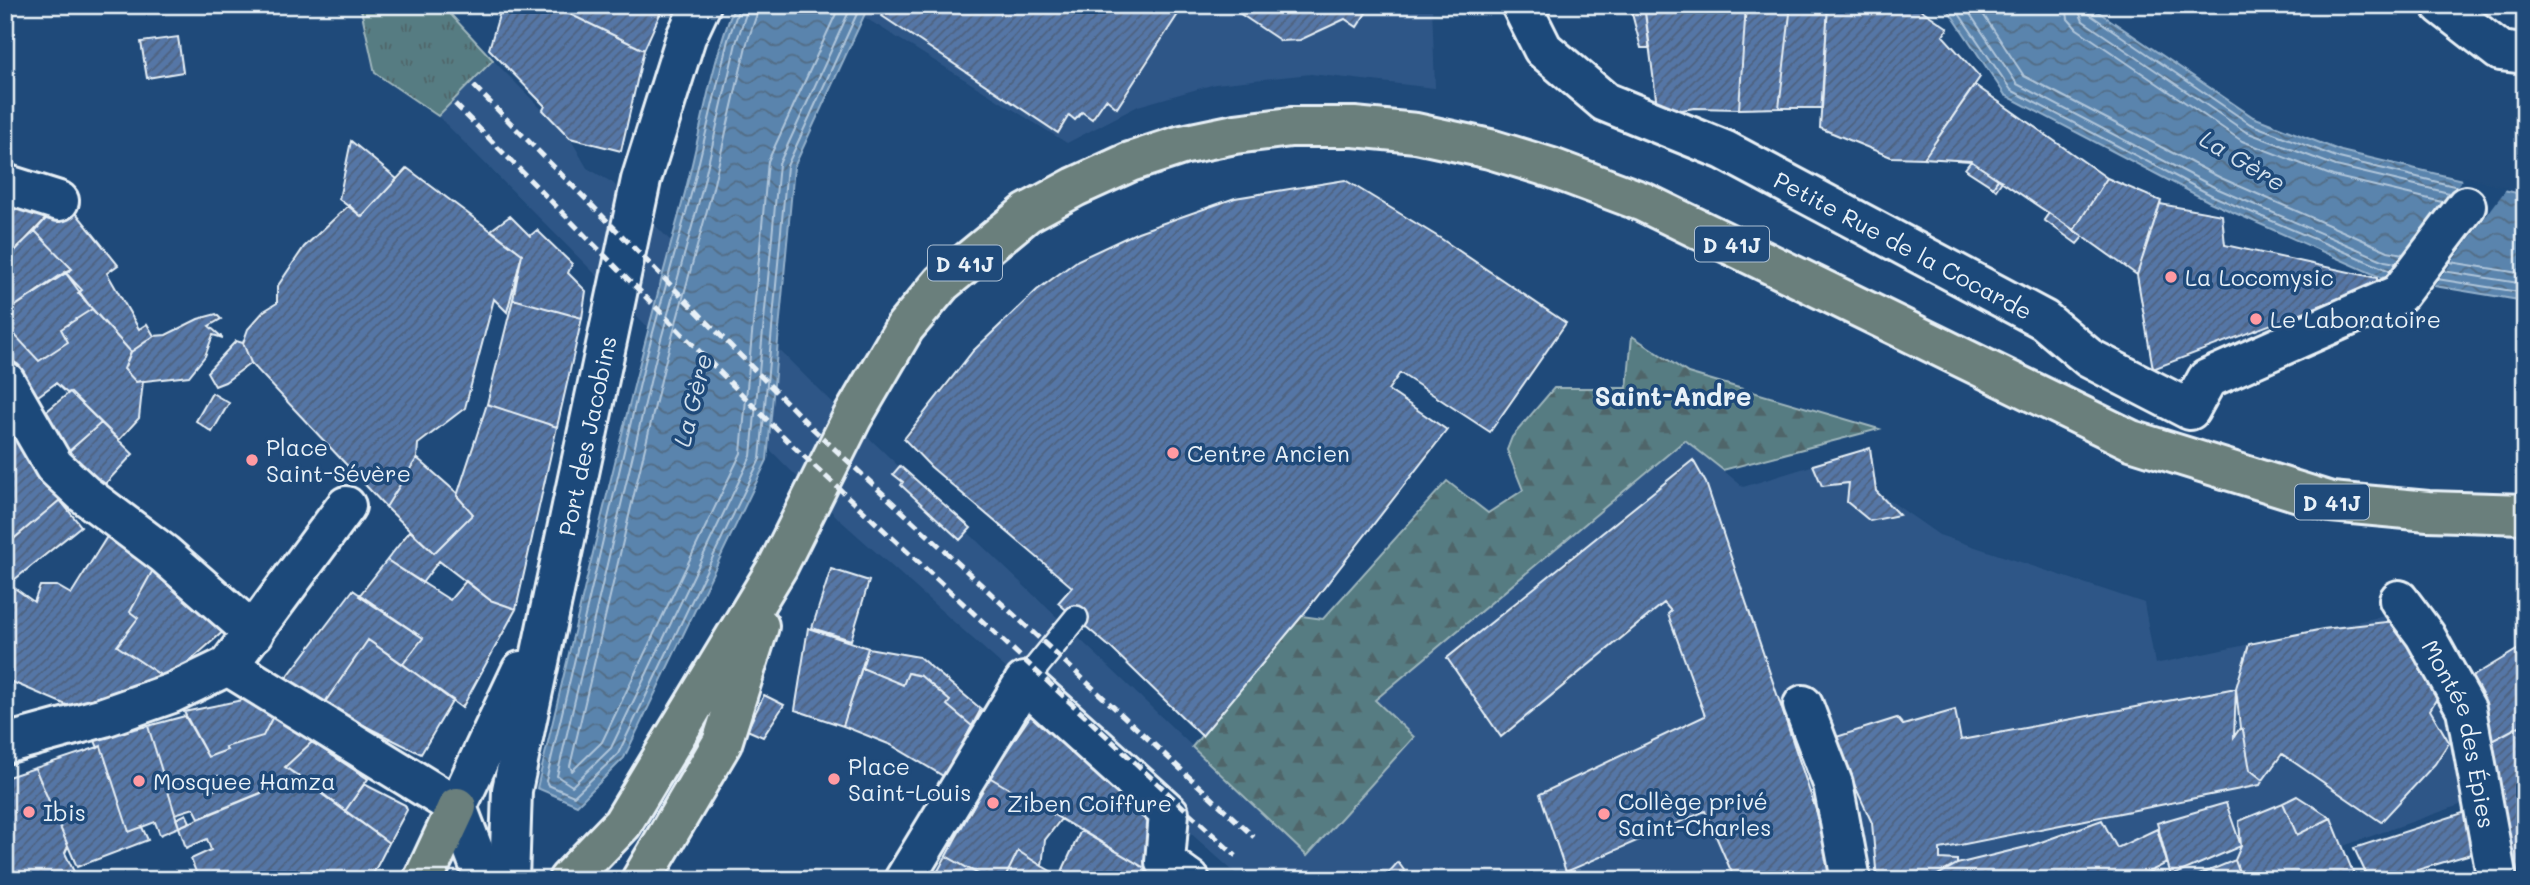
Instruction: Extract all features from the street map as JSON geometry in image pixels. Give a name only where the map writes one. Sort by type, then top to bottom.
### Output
[{"type":"main road","name":"D 41J","points":[[568,880],[622,824],[778,566],[852,418],[905,327],[942,283],[1027,213],[1130,162],[1182,145],[1235,134],[1291,127],[1354,127],[1416,133],[1490,149],[1552,168],[1643,202],[2131,440],[2331,502],[2428,511],[2525,513]]},
{"type":"main road","name":"D 41J","points":[[637,876],[722,743],[778,566]]},
{"type":"main road","points":[[423,880],[457,807]]},
{"type":"street","name":"Port des Jacobins","points":[[547,615],[561,567],[642,180],[686,37],[701,5]]},
{"type":"street","name":"Petite Rue de la Cocarde","points":[[1521,5],[1543,50],[1605,102],[1749,163],[2044,320],[2089,358],[2190,410],[2207,379],[2399,294],[2466,206]]},
{"type":"street","points":[[2441,5],[2500,51],[2525,54]]},
{"type":"street","points":[[5,184],[59,201]]},
{"type":"street","points":[[5,381],[54,466],[164,554],[254,633]]},
{"type":"street","points":[[13,734],[138,705],[228,666],[346,506]]},
{"type":"street","name":"Montée des Épies","points":[[2399,600],[2425,635],[2466,709],[2497,880]]},
{"type":"street","points":[[457,807],[547,615]]},
{"type":"street","points":[[509,880],[512,790],[547,615]]},
{"type":"street","points":[[228,666],[457,807],[485,880]]},
{"type":"street","points":[[904,880],[1024,682],[1169,813],[1165,862],[1190,880]]},
{"type":"street","points":[[1803,705],[1833,784],[1851,880]]},
{"type":"lane","points":[[1024,682],[1076,618]]},
{"type":"shaded area","points":[[869,5],[1432,5],[1435,88],[1311,74],[1215,84],[1138,106],[1067,143],[864,17]]},
{"type":"shaded area","points":[[493,60],[570,138],[587,168],[613,183],[824,395],[1307,856],[1413,736],[1375,700],[1686,439],[1743,487],[1870,448],[1876,491],[1939,535],[2144,603],[2155,664],[2394,614],[2447,681],[2474,800],[2343,846],[2331,819],[2187,880],[1243,880],[840,520],[438,116]]},
{"type":"green space","points":[[360,5],[442,5],[493,60],[438,116],[375,73]]},
{"type":"green space","points":[[1632,336],[1688,373],[1879,429],[1723,470],[1685,440],[1375,700],[1414,737],[1307,856],[1192,747],[1302,616],[1323,619],[1447,481],[1488,513],[1523,490],[1507,450],[1512,437],[1554,388],[1627,388]]},
{"type":"water","name":"La Gère","points":[[735,5],[869,5],[794,167],[767,460],[624,758],[577,805],[537,788],[607,493],[718,53]]},
{"type":"water","name":"La Gère","points":[[1939,5],[2088,5],[2253,117],[2341,151],[2525,195],[2525,301],[2380,277],[2210,202],[2005,95],[1949,11]]},
{"type":"pier","points":[[2464,177],[2507,188],[2432,289],[2385,281]]},
{"type":"building","points":[[502,5],[551,5],[644,50],[621,151],[570,138],[543,110],[545,106],[489,49]]},
{"type":"building","points":[[551,5],[664,5],[644,50]]},
{"type":"building","points":[[889,5],[1184,5],[1117,108],[1106,99],[1092,119],[1082,112],[1075,120],[1069,115],[1058,133],[882,16]]},
{"type":"building","points":[[1227,5],[1371,5],[1357,27],[1345,19],[1300,40],[1281,41]]},
{"type":"building","points":[[1644,5],[1650,48],[1641,48],[1630,6]]},
{"type":"building","points":[[1644,5],[1709,5],[1709,10],[1732,10],[1732,5],[1746,5],[1739,109],[1694,108],[1658,114]]},
{"type":"building","points":[[1746,5],[1791,5],[1779,108],[1739,109]]},
{"type":"building","points":[[1791,5],[1828,5],[1822,108],[1779,108]]},
{"type":"building","points":[[1828,5],[1914,5],[1948,28],[1943,36],[1980,77],[1924,158],[1891,157],[1820,128]]},
{"type":"building","points":[[178,37],[183,72],[147,78],[141,42]]},
{"type":"building","points":[[1975,85],[2107,178],[2074,230],[1971,161],[1924,158]]},
{"type":"building","points":[[351,141],[397,179],[362,217],[339,199]]},
{"type":"building","points":[[1971,161],[1998,179],[1993,187],[1965,169]]},
{"type":"building","points":[[407,168],[522,254],[507,312],[494,299],[465,408],[418,444],[417,458],[386,507],[251,363],[243,343],[248,329],[264,311],[277,303],[277,287],[304,247],[349,205],[362,217]]},
{"type":"building","points":[[2107,178],[2161,201],[2137,275],[2074,230]]},
{"type":"building","points":[[1998,179],[2002,181],[1996,190],[1993,187]]},
{"type":"building","name":"Centre Ancien","points":[[1345,180],[1440,238],[1566,323],[1490,432],[1400,373],[1388,390],[1447,430],[1302,616],[1202,736],[1111,648],[1058,603],[1072,587],[931,467],[904,439],[973,351],[1037,290],[1078,260],[1138,232],[1235,198]]},
{"type":"building","points":[[5,194],[52,212],[12,254],[5,247]]},
{"type":"building","points":[[2160,204],[2222,215],[2225,245],[2377,278],[2377,284],[2153,369],[2137,275]]},
{"type":"building","points":[[52,212],[77,214],[118,265],[107,273],[139,329],[147,324],[154,336],[131,352],[78,293],[82,290],[65,272],[72,269],[35,231]]},
{"type":"building","points":[[2049,213],[2083,237],[2077,244],[2044,220]]},
{"type":"building","points":[[510,216],[530,236],[537,230],[572,264],[568,273],[586,291],[582,318],[513,299],[522,254],[491,230]]},
{"type":"building","points":[[35,231],[72,269],[5,313],[5,259]]},
{"type":"building","points":[[65,272],[92,309],[61,329],[68,342],[39,361],[15,335],[5,342],[5,313]]},
{"type":"building","points":[[513,299],[582,318],[557,427],[487,404]]},
{"type":"building","points":[[92,309],[131,352],[124,369],[136,382],[143,381],[139,418],[119,440],[70,392],[67,393],[56,383],[31,401],[5,363],[5,342],[15,335],[39,361],[68,342],[61,329]]},
{"type":"building","points":[[216,314],[221,319],[209,326],[223,338],[213,335],[205,356],[189,376],[136,382],[124,369],[131,352],[154,336],[166,335],[198,319]]},
{"type":"building","points":[[236,341],[243,343],[251,363],[215,386],[207,372]]},
{"type":"building","points":[[70,392],[101,423],[68,452],[42,415]]},
{"type":"building","points":[[212,393],[229,403],[212,432],[196,421]]},
{"type":"building","points":[[487,404],[557,427],[516,609],[490,600],[439,561],[422,583],[387,560],[410,531],[434,553],[473,514],[457,496]]},
{"type":"building","points":[[5,411],[60,500],[10,542],[5,535]]},
{"type":"building","points":[[101,423],[133,454],[104,485],[68,452]]},
{"type":"building","points":[[1870,448],[1876,491],[1899,515],[1870,521],[1847,502],[1849,483],[1822,486],[1813,465]]},
{"type":"building","points":[[417,458],[457,493],[473,514],[434,553],[386,507]]},
{"type":"building","points":[[1693,460],[1706,483],[1827,843],[1835,880],[1735,880],[1705,811],[1566,872],[1540,794],[1705,716],[1668,614],[1671,611],[1664,603],[1501,737],[1447,658]]},
{"type":"building","points":[[900,466],[971,528],[960,540],[901,485],[903,482],[893,474]]},
{"type":"building","points":[[60,500],[81,526],[9,584],[34,602],[40,586],[57,586],[71,594],[108,535],[154,568],[130,612],[138,618],[117,646],[168,680],[78,710],[5,679],[5,546]]},
{"type":"building","points":[[387,560],[450,600],[466,581],[490,600],[516,609],[462,708],[403,664],[423,638],[359,596]]},
{"type":"building","points":[[154,568],[225,630],[168,680],[117,646],[138,618],[130,612]]},
{"type":"building","points":[[831,569],[869,581],[851,640],[812,628]]},
{"type":"building","points":[[353,590],[423,638],[403,664],[368,640],[323,705],[284,681]]},
{"type":"building","points":[[2395,621],[2447,681],[2430,710],[2449,742],[2435,764],[2381,822],[2282,754],[2263,780],[2250,770],[2243,730],[2240,728],[2236,688],[2249,644],[2323,629]]},
{"type":"building","points":[[808,628],[868,648],[843,726],[795,710]]},
{"type":"building","points":[[368,640],[453,700],[421,754],[323,705]]},
{"type":"building","points":[[2525,645],[2525,723],[2486,744],[2455,687]]},
{"type":"building","points":[[868,648],[919,657],[981,709],[972,726],[947,705],[950,701],[921,676],[908,673],[903,685],[862,668]]},
{"type":"building","points":[[862,668],[903,685],[908,673],[921,676],[950,701],[947,705],[972,726],[945,777],[891,745],[843,726]]},
{"type":"building","points":[[2236,688],[2234,737],[2240,728],[2243,730],[2250,770],[2263,780],[2260,785],[1940,849],[1940,859],[1957,860],[1957,864],[1929,880],[1877,880],[1872,823],[1833,738],[1897,718],[1903,725],[1955,710],[1961,740]]},
{"type":"building","points":[[764,695],[784,705],[763,737],[747,730]]},
{"type":"building","points":[[247,699],[273,716],[263,736],[225,747],[227,750],[208,757],[184,712]]},
{"type":"building","points":[[1031,715],[1158,828],[1148,870],[989,777]]},
{"type":"building","points":[[185,716],[208,757],[227,750],[225,747],[263,736],[273,716],[312,742],[285,767],[300,777],[199,818],[194,808],[175,814],[148,726]],"holes":[[[218,776],[222,785],[209,793],[204,785]]]},
{"type":"building","points":[[2525,723],[2525,880],[2518,880],[2501,850],[2486,744]]},
{"type":"building","name":"Mosquee Hamza","points":[[148,726],[179,827],[160,835],[155,822],[129,832],[101,746],[98,748],[94,738]]},
{"type":"building","points":[[312,742],[368,779],[345,811],[285,767]]},
{"type":"building","points":[[101,746],[129,832],[142,827],[148,840],[77,867],[35,768]]},
{"type":"building","name":"Ibis","points":[[35,768],[68,846],[65,853],[76,876],[82,874],[84,880],[5,880],[5,778]]},
{"type":"building","points":[[300,777],[389,843],[370,880],[199,880],[191,859],[211,850],[207,839],[186,848],[179,827]]},
{"type":"building","points":[[989,777],[1061,819],[1045,840],[1042,866],[1018,851],[1004,880],[989,880],[946,856]]},
{"type":"building","points":[[364,784],[405,805],[407,810],[389,843],[345,811]]},
{"type":"building","points":[[2297,796],[2331,818],[2297,835],[2283,803]]},
{"type":"building","points":[[2226,803],[2241,846],[2171,876],[2157,823]]},
{"type":"building","points":[[2283,803],[2297,835],[2331,818],[2356,880],[2242,880],[2235,860],[2241,846],[2239,821]]},
{"type":"building","points":[[2475,809],[2481,851],[2384,880],[2369,880],[2354,848]]},
{"type":"building","points":[[186,814],[190,822],[179,827],[176,819]]},
{"type":"building","points":[[2102,820],[2117,848],[2157,829],[2167,863],[2133,880],[1929,880],[1957,864],[2030,846]]},
{"type":"building","points":[[1081,830],[1166,880],[1066,880],[1060,876]]},
{"type":"building","points":[[1018,851],[1042,866],[1066,880],[1004,880]]},
{"type":"building","points":[[946,856],[989,880],[933,880]]},
{"type":"building","points":[[2235,860],[2242,880],[2187,880]]},
{"type":"building","points":[[1398,862],[1411,880],[1382,880]]},
{"type":"railway","points":[[474,86],[812,428],[1254,837]]},
{"type":"railway","points":[[455,104],[793,446],[1236,856]]},
{"type":"place","name":"La Locomysic","points":[[2171,277]]},
{"type":"place","name":"Le Laboratoire","points":[[2256,319]]},
{"type":"place","name":"Centre Ancien","points":[[1173,453]]},
{"type":"place","name":"Place Saint-Sévère","points":[[252,460]]},
{"type":"place","name":"Place Saint-Louis","points":[[834,779]]},
{"type":"place","name":"Mosquee Hamza","points":[[139,781]]},
{"type":"place","name":"Ziben Coiffure","points":[[993,803]]},
{"type":"place","name":"Ibis","points":[[29,812]]},
{"type":"place","name":"Collège privé Saint-Charles","points":[[1604,814]]},
{"type":"district","name":"Saint-Andre","points":[[1673,396]]}]
